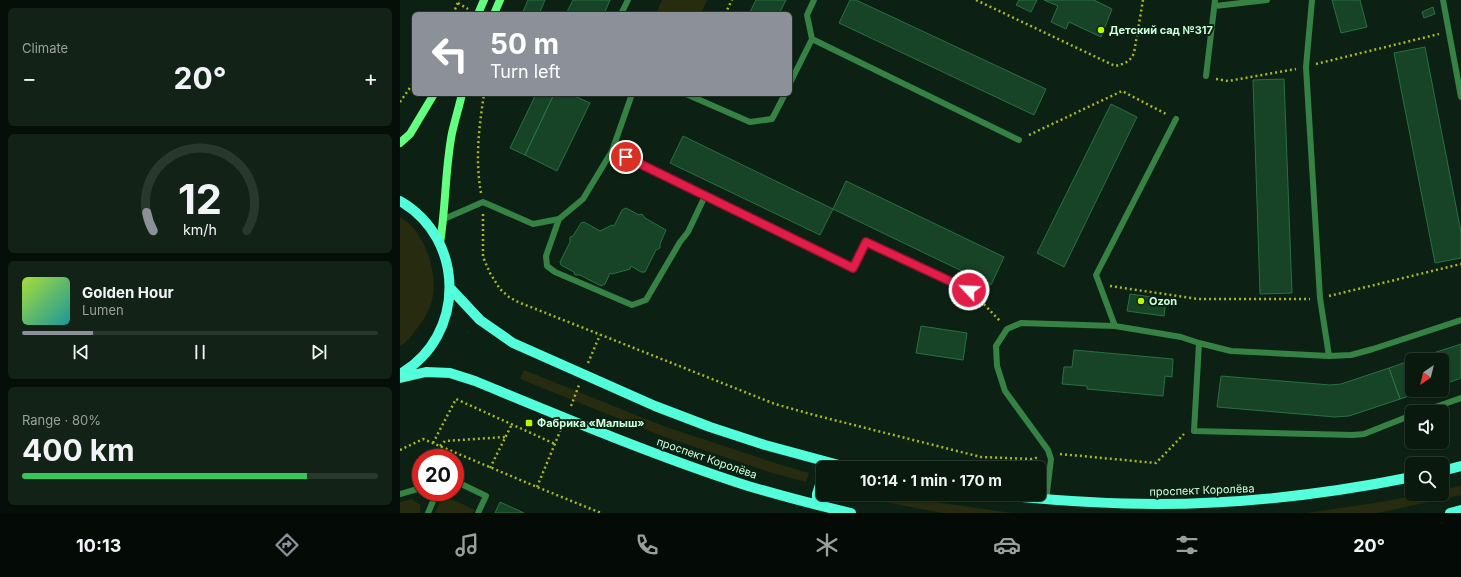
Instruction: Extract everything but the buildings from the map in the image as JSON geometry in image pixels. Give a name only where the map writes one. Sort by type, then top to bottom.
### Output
[{"type":"main road","points":[[479,12],[484,0]]},
{"type":"main road","points":[[495,12],[500,0]]},
{"type":"main road","points":[[400,143],[410,134],[433,96]]},
{"type":"main road","points":[[440,243],[444,219],[446,183],[452,132],[461,96]]},
{"type":"main road","points":[[400,200],[414,210],[425,221],[440,243],[449,270],[451,289],[447,315],[437,338],[427,352],[400,374]]},
{"type":"main road","points":[[451,289],[480,320],[513,343],[655,406],[816,462]]},
{"type":"main road","name":"проспект Королёва","points":[[400,378],[426,372],[450,374],[475,381],[693,467],[749,486],[851,513]]},
{"type":"main road","points":[[1449,469],[1461,466]]},
{"type":"main road","name":"проспект Королёва","points":[[1046,500],[1157,504],[1213,503],[1325,493],[1405,478]]},
{"type":"main road","points":[[1450,513],[1461,510]]},
{"type":"lane","points":[[622,12],[628,0]]},
{"type":"lane","points":[[792,79],[812,39],[807,15],[814,0]]},
{"type":"lane","points":[[1206,76],[1215,3],[1267,0]]},
{"type":"lane","points":[[1312,0],[1306,67],[1320,298],[1329,356]]},
{"type":"lane","points":[[1443,0],[1461,97]]},
{"type":"lane","points":[[812,39],[1019,140]]},
{"type":"lane","points":[[444,219],[483,202],[533,224],[559,219],[583,199],[612,151],[631,96]]},
{"type":"lane","points":[[691,96],[750,122],[772,119],[784,96]]},
{"type":"lane","points":[[1115,326],[1096,275],[1176,119]]},
{"type":"lane","points":[[612,151],[853,268],[866,242],[969,290]]},
{"type":"lane","points":[[559,219],[546,256],[547,266],[555,272],[632,305],[646,300],[680,242],[688,232],[705,196]]},
{"type":"lane","points":[[1046,500],[1051,459],[1048,450],[1005,391],[997,366],[996,346],[1007,329],[1021,323],[1115,326],[1181,337],[1231,351],[1329,356],[1351,355],[1461,320]]},
{"type":"lane","points":[[1199,343],[1194,431],[1353,435],[1364,434],[1405,418]]},
{"type":"lane","points":[[1441,405],[1461,398]]},
{"type":"lane","points":[[464,485],[486,496],[478,513]]},
{"type":"lane","points":[[400,494],[412,491]]},
{"type":"lane","points":[[428,513],[433,501]]},
{"type":"path","points":[[454,12],[459,0]]},
{"type":"path","points":[[726,12],[732,0]]},
{"type":"path","points":[[976,0],[1114,66],[1126,63],[1132,58],[1143,0]]},
{"type":"path","points":[[1206,76],[1228,81],[1306,67],[1448,32]]},
{"type":"path","points":[[400,102],[412,85]]},
{"type":"path","points":[[1019,140],[1122,91],[1176,119]]},
{"type":"path","points":[[1099,285],[1198,299],[1320,298],[1461,264]]},
{"type":"path","points":[[969,290],[1007,329]]},
{"type":"path","points":[[509,297],[711,380],[782,406],[981,457],[1032,459],[1058,454],[1156,463],[1187,432],[1194,431]]},
{"type":"path","points":[[433,443],[456,399],[555,444]]},
{"type":"path","points":[[490,468],[512,424]]},
{"type":"path","points":[[440,446],[445,441],[505,437]]},
{"type":"path","points":[[400,450],[423,439],[601,513]]},
{"type":"green space","points":[[662,0],[707,0],[702,12],[657,12]]},
{"type":"green space","points":[[400,217],[416,231],[422,241],[431,263],[434,285],[431,305],[427,314],[405,343],[400,346]]},
{"type":"green space","points":[[524,370],[666,427],[809,473],[806,482],[772,473],[662,436],[520,379]]},
{"type":"green space","points":[[1461,486],[1461,495],[1449,498],[1449,489]]},
{"type":"green space","points":[[1405,498],[1405,501],[1433,501],[1376,513],[1307,513]]},
{"type":"green space","points":[[412,499],[412,501],[420,505],[420,513],[400,513],[400,502]]},
{"type":"green space","points":[[440,501],[456,501],[475,510],[473,513],[435,513]]},
{"type":"green space","points":[[881,501],[931,501],[1012,513],[942,513]]},
{"type":"place","name":"Детский сад №317","points":[[1101,30]]},
{"type":"place","name":"Ozon","points":[[1141,301]]},
{"type":"place","name":"Фабрика «Малыш»","points":[[529,423]]},
{"type":"route","points":[[626,157],[853,268],[866,242],[969,290]]}]
